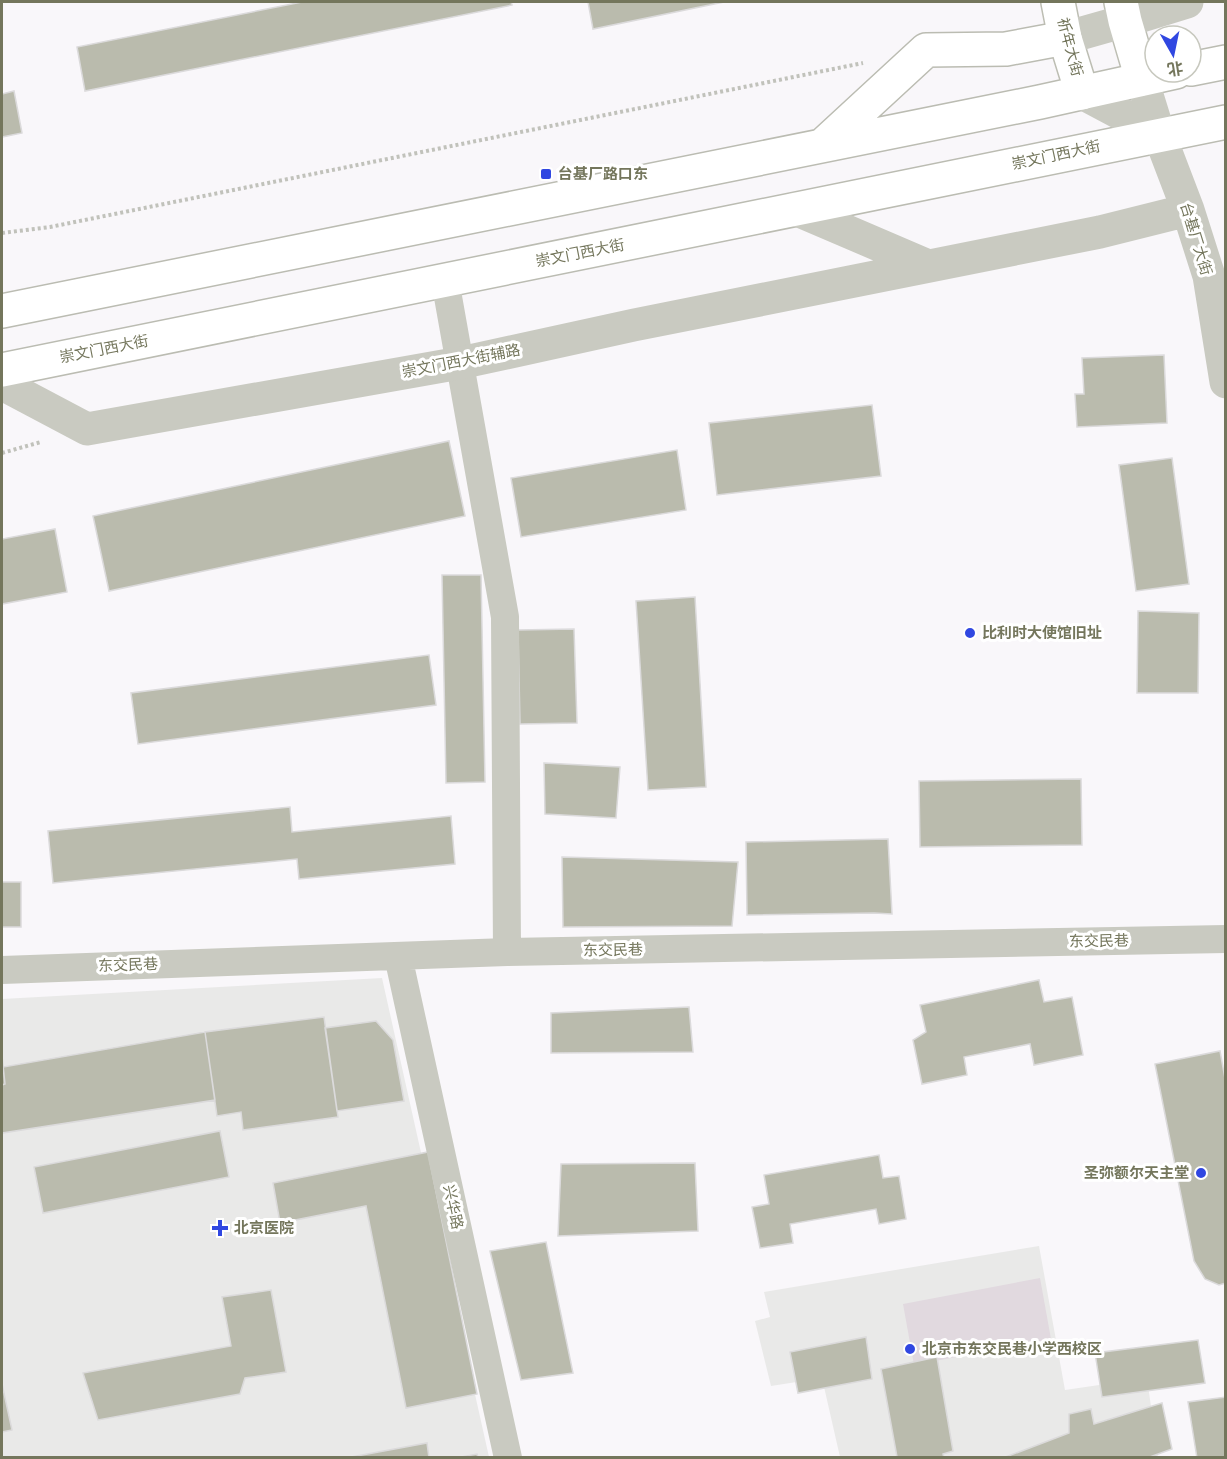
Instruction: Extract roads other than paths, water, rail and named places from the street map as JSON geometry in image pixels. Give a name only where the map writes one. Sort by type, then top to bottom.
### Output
[{"type":"main road","name":"祈年大街","points":[[1058,2],[1065,38],[1082,93]]},
{"type":"main road","points":[[2,311],[1142,79],[1123,11]]},
{"type":"main road","points":[[824,145],[926,50],[1006,50],[1065,38]]},
{"type":"main road","points":[[1203,67],[1226,62]]},
{"type":"main road","name":"崇文门西大街","points":[[2,370],[1226,122]]},
{"type":"street","points":[[1065,38],[1123,11],[1187,2]]},
{"type":"street","name":"台基厂大街","points":[[1142,79],[1209,276],[1226,382]]},
{"type":"street","points":[[1082,93],[1159,134]]},
{"type":"street","points":[[795,209],[928,266]]},
{"type":"street","name":"崇文门西大街辅路","points":[[2,384],[87,429],[460,363],[634,325],[1101,232],[1188,210]]},
{"type":"street","points":[[445,280],[505,617],[507,952]]},
{"type":"street","name":"东交民巷","points":[[2,970],[507,952],[1226,939]]},
{"type":"street","name":"兴华路","points":[[398,956],[508,1458]]},
{"type":"place","name":"台基厂路口东","points":[[546,174]]},
{"type":"place","name":"比利时大使馆旧址","points":[[970,633]]},
{"type":"place","name":"圣弥额尔天主堂","points":[[1201,1173]]},
{"type":"place","name":"北京医院","points":[[220,1228]]},
{"type":"place","name":"北京市东交民巷小学西校区","points":[[910,1349]]}]
